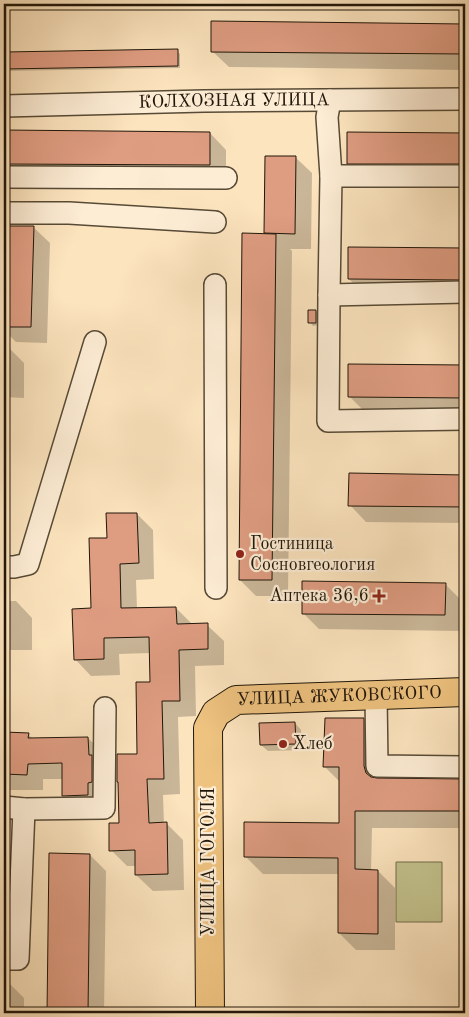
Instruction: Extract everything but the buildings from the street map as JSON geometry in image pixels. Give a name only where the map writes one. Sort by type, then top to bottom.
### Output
[{"type":"main road","name":"УЛИЦА ЖУКОВСКОГО","points":[[216,713],[236,700],[465,692]]},
{"type":"main road","name":"УЛИЦА ГОГОЛЯ","points":[[210,1013],[208,728],[216,713]]},
{"type":"street","name":"КОЛХОЗНАЯ УЛИЦА","points":[[4,106],[204,101],[465,99]]},
{"type":"street","points":[[330,100],[327,117],[331,176],[328,421],[465,419]]},
{"type":"street","points":[[4,176],[226,178]]},
{"type":"street","points":[[331,176],[465,176]]},
{"type":"street","points":[[4,212],[69,213],[215,222]]},
{"type":"street","points":[[215,285],[216,588]]},
{"type":"street","points":[[329,294],[465,292]]},
{"type":"street","points":[[4,567],[28,564],[95,342]]},
{"type":"street","points":[[376,695],[378,766],[463,767]]},
{"type":"street","points":[[4,959],[18,959],[14,808],[104,808],[105,708]]},
{"type":"green space","points":[[4,820],[10,820],[7,920],[4,920]]},
{"type":"green space","points":[[396,862],[442,862],[442,922],[396,922]]},
{"type":"place","name":"Гостиница Сосновгеология","points":[[240,554]]},
{"type":"place","name":"Аптека 36,6","points":[[379,596]]},
{"type":"place","name":"Хлеб","points":[[283,744]]}]
